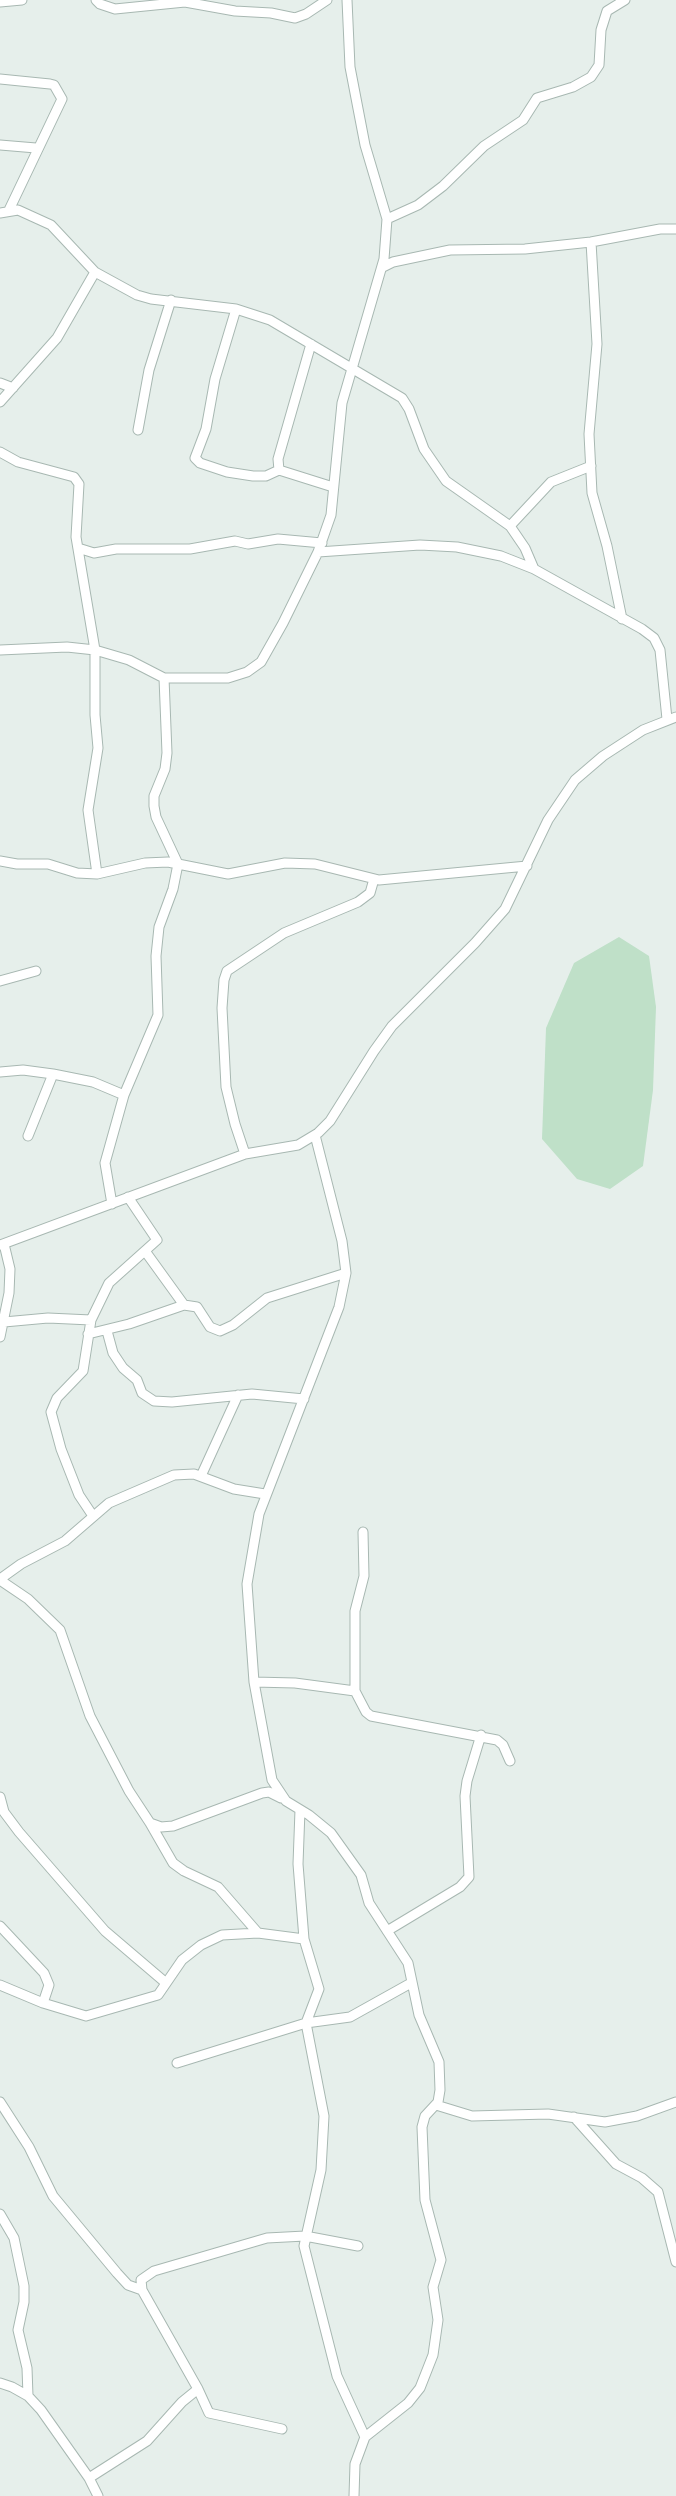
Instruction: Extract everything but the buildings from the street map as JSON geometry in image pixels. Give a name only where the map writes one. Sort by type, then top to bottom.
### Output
[{"type":"street","points":[[0,2],[22,0]]},
{"type":"street","points":[[96,0],[100,4],[115,9],[185,2],[235,11],[271,13],[295,18],[306,14],[327,0]]},
{"type":"street","points":[[0,650],[67,647],[95,650],[129,660],[164,678],[228,678],[253,669],[261,662],[269,648],[320,548],[332,509],[342,403],[383,267],[387,219],[365,144],[350,68],[347,0]]},
{"type":"street","points":[[387,219],[418,205],[443,186],[469,163],[481,148],[523,120],[537,98],[574,87],[591,77],[598,65],[602,30],[607,11],[625,0]]},
{"type":"street","points":[[0,79],[50,84],[60,96],[61,102],[4,211],[29,213],[52,225],[95,272],[137,295],[236,309],[270,320],[352,368],[406,404],[424,449],[446,481],[510,526],[525,548],[534,569]]},
{"type":"street","points":[[0,145],[36,148]]},
{"type":"street","points":[[383,267],[401,260],[458,249],[525,249],[591,242],[660,229],[676,229]]},
{"type":"street","points":[[591,242],[597,344],[588,434],[594,506],[607,546],[622,620]]},
{"type":"street","points":[[0,402],[57,338],[95,272]]},
{"type":"street","points":[[138,430],[149,370],[171,300]]},
{"type":"street","points":[[236,309],[215,379],[206,430],[195,458],[200,462],[226,472],[266,476],[279,470],[333,487]]},
{"type":"street","points":[[279,470],[278,459],[311,344]]},
{"type":"street","points":[[0,383],[13,388]]},
{"type":"street","points":[[0,452],[18,462],[77,479],[79,484],[76,525],[78,548],[95,650],[95,715],[98,748],[88,810],[97,874]]},
{"type":"street","points":[[510,526],[551,482],[591,466]]},
{"type":"street","points":[[0,1337],[4,1322],[10,1269],[2,1244],[245,1154],[298,1145],[314,1135],[330,1121],[392,1026],[505,909],[548,820],[575,780],[603,756],[643,730],[672,718],[660,650],[656,642],[642,629],[622,620],[534,569],[501,556],[457,547],[420,545],[320,548],[278,540],[248,544],[235,542],[190,549],[116,549],[94,553],[78,548]]},
{"type":"street","points":[[112,1204],[104,1168],[124,1095],[158,1016],[156,956],[159,927],[174,889],[178,864],[156,817],[154,806],[154,796],[165,769],[168,753],[164,678]]},
{"type":"street","points":[[0,860],[17,864],[48,864],[77,873],[97,874],[145,863],[178,864],[228,874],[285,863],[316,864],[374,879],[527,866]]},
{"type":"street","points":[[245,1154],[234,1124],[226,1087],[222,1008],[224,980],[227,971],[284,933],[358,902],[370,893],[374,879]]},
{"type":"street","points":[[0,981],[36,972]]},
{"type":"street","points":[[0,1072],[23,1070],[53,1074],[93,1082],[124,1095]]},
{"type":"street","points":[[28,1136],[53,1074]]},
{"type":"street","points":[[286,1801],[272,1780],[254,1682],[247,1584],[259,1514],[265,1494],[281,1460],[339,1307],[346,1272],[342,1241],[314,1135]]},
{"type":"street","points":[[93,1516],[79,1495],[61,1449],[52,1412],[57,1398],[83,1371],[91,1320],[109,1284],[158,1238],[128,1197]]},
{"type":"street","points":[[145,1251],[184,1305]]},
{"type":"street","points":[[88,1334],[107,1331],[184,1305],[197,1307],[210,1327],[220,1331],[233,1325],[266,1298],[346,1272]]},
{"type":"street","points":[[4,1322],[48,1318],[91,1320]]},
{"type":"street","points":[[107,1331],[113,1353],[123,1368],[137,1380],[142,1394],[154,1401],[172,1402],[268,1394],[304,1399]]},
{"type":"street","points":[[201,1476],[238,1395]]},
{"type":"street","points":[[258,1933],[218,1887],[173,1862],[129,1791],[90,1716],[60,1630],[28,1599],[0,1580],[21,1564],[65,1541],[93,1516],[121,1496],[155,1485],[165,1478],[186,1474],[201,1476],[228,1487],[265,1494]]},
{"type":"street","points":[[363,1532],[364,1576],[355,1611],[355,1691],[366,1712],[371,1716],[481,1735],[501,1742],[510,1761]]},
{"type":"street","points":[[254,1682],[296,1683],[355,1691]]},
{"type":"street","points":[[387,1931],[460,1887],[469,1877],[465,1796],[467,1781],[481,1735]]},
{"type":"street","points":[[262,1793],[272,1780]]},
{"type":"street","points":[[150,1823],[161,1828],[173,1826],[269,1792],[300,1810],[331,1833],[345,1850],[361,1875],[369,1903],[408,1963],[419,2015],[439,2062],[440,2090],[436,2105],[425,2116],[422,2127],[425,2200],[441,2260],[433,2287],[438,2320],[434,2355],[420,2388],[408,2403],[365,2437],[354,2464],[354,2496]]},
{"type":"street","points":[[0,1797],[4,1812],[19,1832],[105,1931],[166,1983]]},
{"type":"street","points":[[300,1810],[298,1864],[304,1939],[319,1989],[306,2023],[324,2123],[320,2180],[305,2236],[306,2257],[337,2376],[365,2437]]},
{"type":"street","points":[[0,1926],[44,1973],[49,1985],[43,2003]]},
{"type":"street","points":[[0,1985],[43,2003],[86,2016],[155,1997],[160,1993],[182,1960],[202,1945],[222,1935],[258,1933],[304,1939]]},
{"type":"street","points":[[177,2063],[306,2023],[350,2017],[411,1983]]},
{"type":"street","points":[[0,2102],[29,2147],[53,2196],[128,2285],[142,2290]]},
{"type":"street","points":[[436,2105],[472,2116],[548,2114],[605,2122],[638,2116],[676,2102]]},
{"type":"street","points":[[574,2117],[616,2164],[642,2178],[658,2192],[676,2262]]},
{"type":"street","points":[[0,2214],[14,2238],[24,2286],[24,2302],[18,2330],[27,2368],[28,2396]]},
{"type":"street","points":[[282,2429],[211,2415],[142,2290],[141,2280],[154,2271],[241,2244],[267,2238],[305,2236],[358,2246]]},
{"type":"street","points":[[0,2383],[28,2396],[41,2410],[89,2478],[98,2496]]},
{"type":"street","points":[[89,2478],[147,2441],[182,2402],[198,2389]]},
{"type":"green space","points":[[619,937],[649,956],[656,1007],[653,1090],[643,1166],[610,1189],[577,1179],[542,1139],[546,1028],[574,963]]}]
